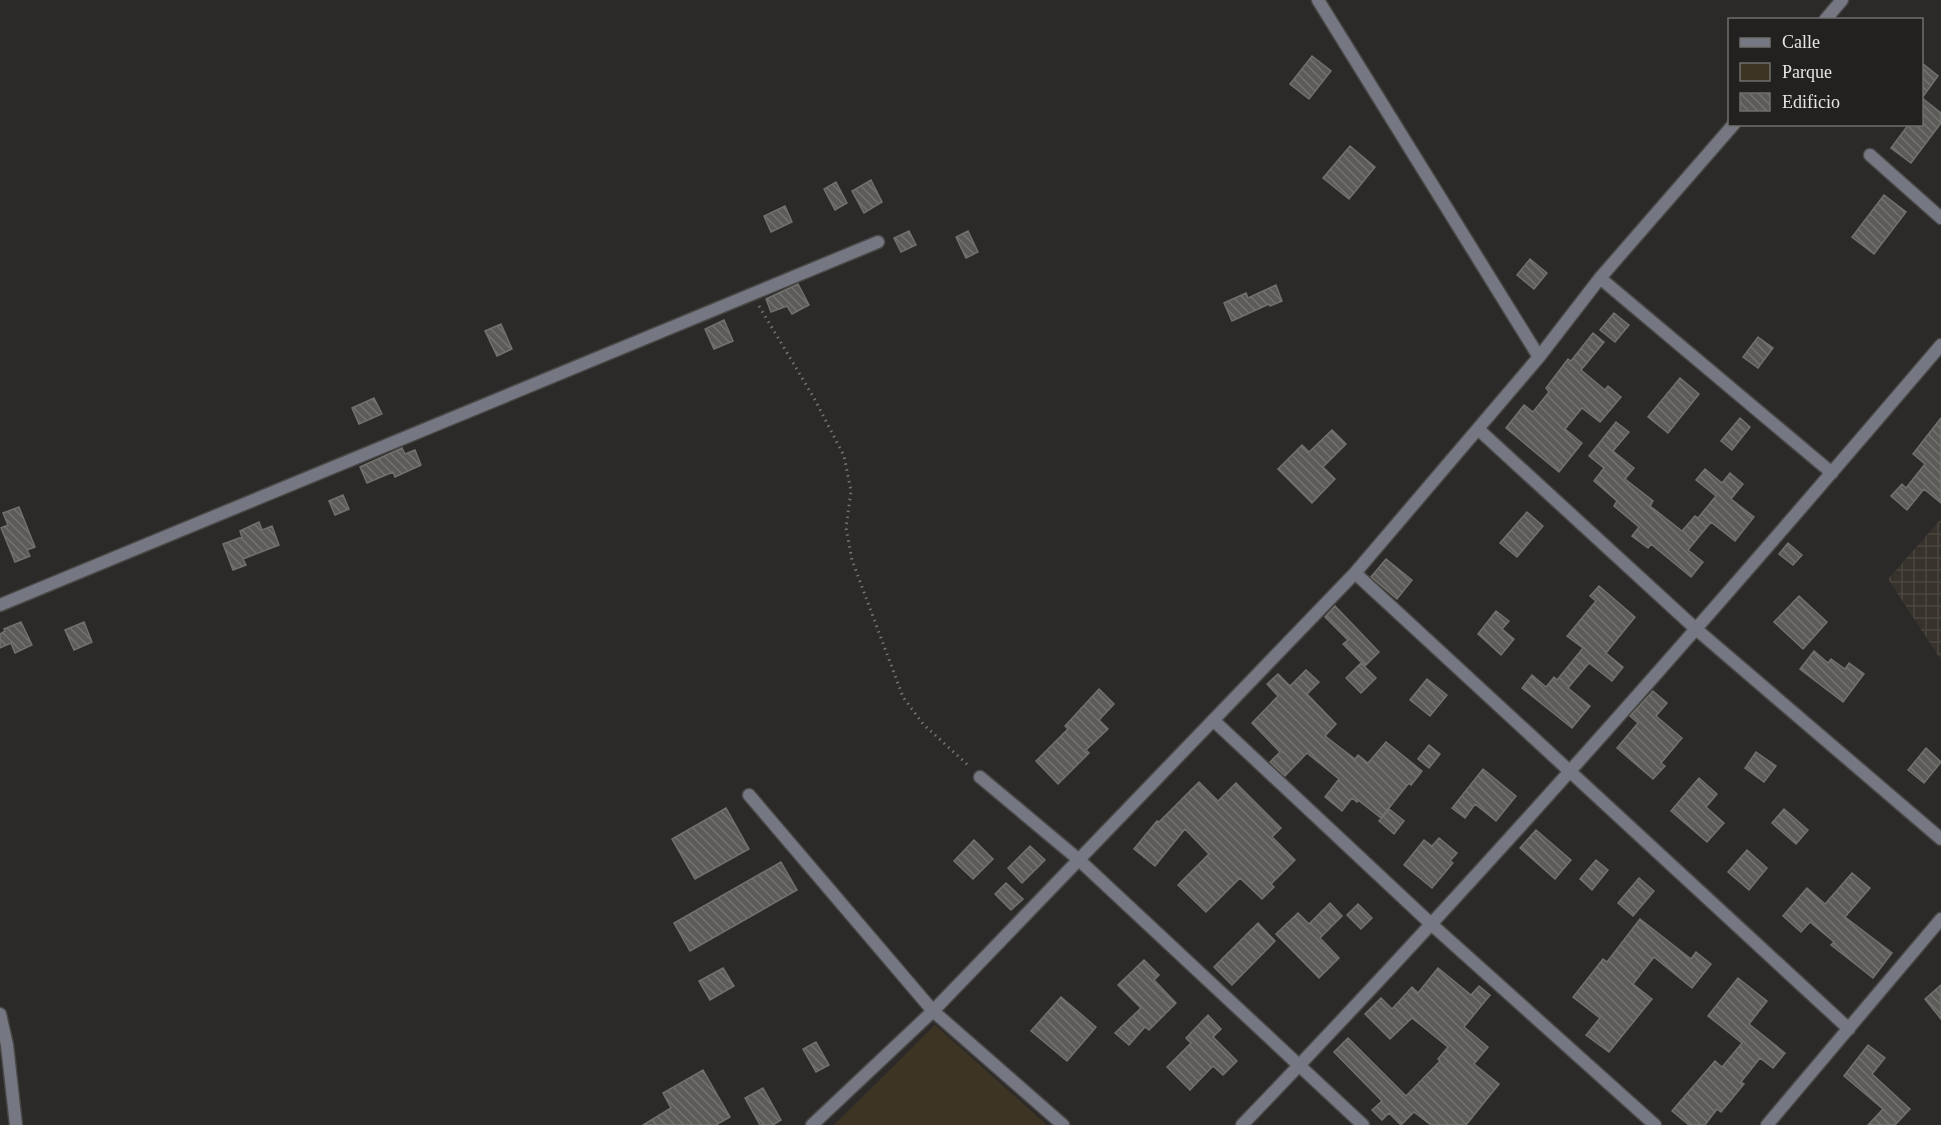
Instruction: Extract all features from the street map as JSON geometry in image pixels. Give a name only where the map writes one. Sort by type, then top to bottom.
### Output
[{"type":"street","points":[[1318,0],[1539,357]]},
{"type":"street","points":[[1827,18],[1842,0]]},
{"type":"street","points":[[812,1125],[933,1011],[1355,573],[1539,357],[1600,278],[1732,126]]},
{"type":"street","points":[[1870,155],[1941,218]]},
{"type":"street","points":[[0,605],[878,242]]},
{"type":"street","points":[[1600,278],[1832,473]]},
{"type":"street","points":[[1242,1125],[1570,771],[1832,473],[1941,345]]},
{"type":"street","points":[[1478,429],[1696,629],[1941,839]]},
{"type":"street","points":[[1355,573],[1849,1029]]},
{"type":"street","points":[[1213,720],[1430,923],[1655,1125]]},
{"type":"street","points":[[980,777],[1077,859],[1363,1125]]},
{"type":"street","points":[[749,795],[933,1011],[1063,1125]]},
{"type":"street","points":[[1767,1125],[1941,919]]},
{"type":"street","points":[[0,1014],[7,1045],[16,1125]]},
{"type":"path","points":[[752,294],[814,398],[844,456],[851,491],[846,528],[852,561],[903,697],[923,724],[980,777]]},
{"type":"shaded area","points":[[1941,519],[1941,660],[1888,579]]},
{"type":"green space","points":[[935,1025],[1047,1125],[834,1125]]},
{"type":"building","points":[[1312,56],[1331,71],[1309,99],[1290,84]]},
{"type":"building","points":[[1923,64],[1938,76],[1923,97]]},
{"type":"building","points":[[1923,99],[1941,113],[1941,123],[1911,163],[1891,148],[1908,126],[1923,126]]},
{"type":"building","points":[[1350,146],[1375,167],[1349,199],[1323,178]]},
{"type":"building","points":[[871,180],[882,202],[864,213],[852,191]]},
{"type":"building","points":[[836,182],[847,203],[835,210],[824,189]]},
{"type":"building","points":[[1884,195],[1906,212],[1874,254],[1852,237]]},
{"type":"building","points":[[785,206],[792,222],[771,232],[764,216]]},
{"type":"building","points":[[909,231],[916,245],[901,252],[894,238]]},
{"type":"building","points":[[968,231],[978,252],[966,258],[956,237]]},
{"type":"building","points":[[1530,259],[1547,273],[1534,289],[1517,275]]},
{"type":"building","points":[[798,284],[809,305],[792,314],[787,306],[771,312],[766,299]]},
{"type":"building","points":[[1276,285],[1282,301],[1270,306],[1269,304],[1232,321],[1224,303],[1246,293],[1248,298]]},
{"type":"building","points":[[1614,313],[1629,325],[1615,342],[1600,330]]},
{"type":"building","points":[[724,320],[733,341],[714,349],[705,329]]},
{"type":"building","points":[[501,324],[512,349],[497,356],[485,331]]},
{"type":"building","points":[[1593,333],[1604,342],[1581,370],[1605,390],[1608,386],[1621,397],[1600,422],[1582,408],[1565,429],[1582,443],[1559,472],[1506,428],[1524,405],[1533,412],[1549,392],[1546,388],[1568,359],[1571,361]]},
{"type":"building","points":[[1758,337],[1773,348],[1758,368],[1743,357]]},
{"type":"building","points":[[1680,378],[1699,394],[1668,433],[1648,417]]},
{"type":"building","points":[[374,398],[382,414],[359,424],[352,408]]},
{"type":"building","points":[[1740,418],[1750,427],[1732,450],[1721,441]]},
{"type":"building","points":[[1941,418],[1941,503],[1924,489],[1907,510],[1891,496],[1902,484],[1906,488],[1925,464],[1913,454]]},
{"type":"building","points":[[1616,422],[1629,432],[1613,451],[1634,468],[1625,479],[1653,501],[1650,506],[1682,531],[1695,516],[1698,518],[1716,496],[1696,480],[1705,469],[1722,483],[1730,473],[1743,484],[1731,499],[1754,517],[1735,541],[1711,522],[1688,550],[1703,562],[1691,577],[1651,544],[1648,548],[1632,536],[1639,527],[1614,506],[1617,501],[1594,481],[1604,468],[1589,456]]},
{"type":"building","points":[[1332,430],[1346,444],[1323,467],[1335,479],[1312,503],[1278,469],[1302,445],[1309,452]]},
{"type":"building","points":[[402,448],[405,454],[415,450],[421,465],[395,477],[393,472],[367,483],[360,467]]},
{"type":"building","points":[[343,495],[349,509],[335,515],[329,501]]},
{"type":"building","points":[[19,507],[35,547],[27,550],[30,556],[15,562],[1,528],[8,525],[3,513]]},
{"type":"building","points":[[1527,512],[1543,526],[1517,557],[1500,543]]},
{"type":"building","points":[[259,522],[262,530],[272,526],[279,545],[243,559],[246,565],[233,570],[223,544],[242,537],[240,531]]},
{"type":"building","points":[[1788,543],[1802,555],[1793,565],[1779,554]]},
{"type":"building","points":[[1386,559],[1412,580],[1397,599],[1371,577]]},
{"type":"building","points":[[1599,586],[1635,617],[1606,653],[1623,667],[1612,681],[1589,663],[1568,688],[1590,706],[1572,728],[1522,688],[1532,675],[1546,687],[1554,677],[1557,680],[1583,648],[1567,636],[1596,601],[1590,596]]},
{"type":"building","points":[[1799,596],[1827,622],[1803,649],[1774,622]]},
{"type":"building","points":[[1335,606],[1379,652],[1365,666],[1343,644],[1348,640],[1325,617]]},
{"type":"building","points":[[1496,611],[1509,621],[1502,629],[1514,639],[1501,655],[1478,634]]},
{"type":"building","points":[[21,622],[32,645],[15,653],[11,643],[0,648],[0,634],[5,631],[4,629]]},
{"type":"building","points":[[84,622],[92,642],[74,650],[65,630]]},
{"type":"building","points":[[1814,651],[1828,663],[1831,659],[1845,669],[1849,663],[1864,674],[1843,702],[1800,669]]},
{"type":"building","points":[[1361,663],[1376,678],[1361,693],[1346,678]]},
{"type":"building","points":[[1306,670],[1319,682],[1307,694],[1336,724],[1325,736],[1355,759],[1358,755],[1368,763],[1386,742],[1422,771],[1411,785],[1409,783],[1381,818],[1358,800],[1357,802],[1352,798],[1342,811],[1325,797],[1339,779],[1307,753],[1285,776],[1270,762],[1280,752],[1252,723],[1278,696],[1267,684],[1278,674],[1290,686]]},
{"type":"building","points":[[1427,679],[1447,695],[1430,716],[1410,700]]},
{"type":"building","points":[[1099,689],[1114,704],[1099,720],[1108,729],[1086,750],[1089,753],[1058,784],[1036,761],[1068,729],[1065,726]]},
{"type":"building","points":[[1653,691],[1667,703],[1656,716],[1682,738],[1661,763],[1665,766],[1653,779],[1617,748],[1638,723],[1630,716]]},
{"type":"building","points":[[1429,745],[1440,754],[1429,768],[1418,759]]},
{"type":"building","points":[[1926,748],[1941,762],[1924,783],[1908,770]]},
{"type":"building","points":[[1756,752],[1776,766],[1764,782],[1745,768]]},
{"type":"building","points":[[1483,769],[1516,796],[1496,821],[1475,804],[1465,818],[1452,808]]},
{"type":"building","points":[[1699,778],[1717,794],[1706,807],[1724,823],[1707,842],[1671,811]]},
{"type":"building","points":[[1199,782],[1218,801],[1236,783],[1281,828],[1272,837],[1295,860],[1271,884],[1274,887],[1262,899],[1240,878],[1206,912],[1178,885],[1209,854],[1185,829],[1155,866],[1134,849],[1157,821],[1159,822]]},
{"type":"building","points":[[726,808],[749,849],[695,879],[672,839]]},
{"type":"building","points":[[1389,809],[1404,821],[1394,834],[1379,821]]},
{"type":"building","points":[[1784,809],[1808,830],[1796,844],[1772,823]]},
{"type":"building","points":[[1536,830],[1571,860],[1555,879],[1520,848]]},
{"type":"building","points":[[1439,838],[1457,853],[1450,861],[1453,863],[1432,888],[1404,865],[1424,840],[1432,846]]},
{"type":"building","points":[[974,840],[993,859],[973,879],[954,861]]},
{"type":"building","points":[[1030,846],[1045,860],[1022,883],[1008,868]]},
{"type":"building","points":[[1747,850],[1767,868],[1749,890],[1728,872]]},
{"type":"building","points":[[1596,860],[1608,870],[1592,890],[1580,879]]},
{"type":"building","points":[[781,862],[797,890],[690,951],[674,923]]},
{"type":"building","points":[[1852,873],[1870,888],[1845,917],[1892,953],[1873,978],[1831,945],[1834,942],[1810,922],[1801,932],[1783,916],[1807,888],[1825,904]]},
{"type":"building","points":[[1639,878],[1654,891],[1633,916],[1618,903]]},
{"type":"building","points":[[1006,883],[1023,899],[1011,910],[995,894]]},
{"type":"building","points":[[1330,903],[1342,916],[1320,938],[1339,958],[1319,978],[1276,934],[1298,913],[1309,924]]},
{"type":"building","points":[[1358,904],[1372,918],[1361,929],[1347,915]]},
{"type":"building","points":[[1640,919],[1691,959],[1696,952],[1711,964],[1692,988],[1654,957],[1633,984],[1652,999],[1609,1052],[1586,1035],[1600,1018],[1573,997],[1603,959],[1607,962]]},
{"type":"building","points":[[1258,923],[1275,941],[1232,985],[1214,967]]},
{"type":"building","points":[[1144,960],[1159,975],[1154,980],[1176,1003],[1149,1030],[1145,1027],[1129,1045],[1115,1033],[1141,1008],[1118,985]]},
{"type":"building","points":[[723,968],[734,986],[710,1000],[699,981]]},
{"type":"building","points":[[1438,968],[1471,995],[1479,986],[1490,995],[1464,1027],[1488,1047],[1474,1064],[1499,1084],[1466,1125],[1431,1125],[1414,1112],[1401,1125],[1389,1113],[1382,1120],[1372,1110],[1382,1101],[1334,1052],[1348,1038],[1406,1096],[1440,1061],[1438,1059],[1448,1047],[1412,1018],[1390,1039],[1365,1014],[1381,998],[1392,1009],[1412,987],[1418,993]]},
{"type":"building","points":[[1738,978],[1767,1001],[1749,1024],[1785,1053],[1773,1068],[1760,1058],[1741,1082],[1744,1084],[1721,1112],[1717,1109],[1705,1125],[1689,1125],[1672,1111],[1715,1061],[1722,1067],[1742,1043],[1708,1016]]},
{"type":"building","points":[[1941,985],[1941,1019],[1925,999]]},
{"type":"building","points":[[1061,997],[1096,1027],[1067,1061],[1031,1031]]},
{"type":"building","points":[[1208,1015],[1221,1029],[1213,1037],[1237,1061],[1223,1075],[1213,1066],[1190,1090],[1167,1067],[1191,1043],[1186,1038]]},
{"type":"building","points":[[816,1042],[829,1065],[816,1072],[803,1049]]},
{"type":"building","points":[[1868,1045],[1885,1058],[1872,1074],[1910,1109],[1895,1125],[1868,1125],[1883,1109],[1844,1076]]},
{"type":"building","points":[[703,1070],[730,1117],[716,1125],[643,1125],[671,1108],[663,1093]]},
{"type":"building","points":[[763,1088],[781,1120],[773,1125],[760,1125],[745,1098]]}]
